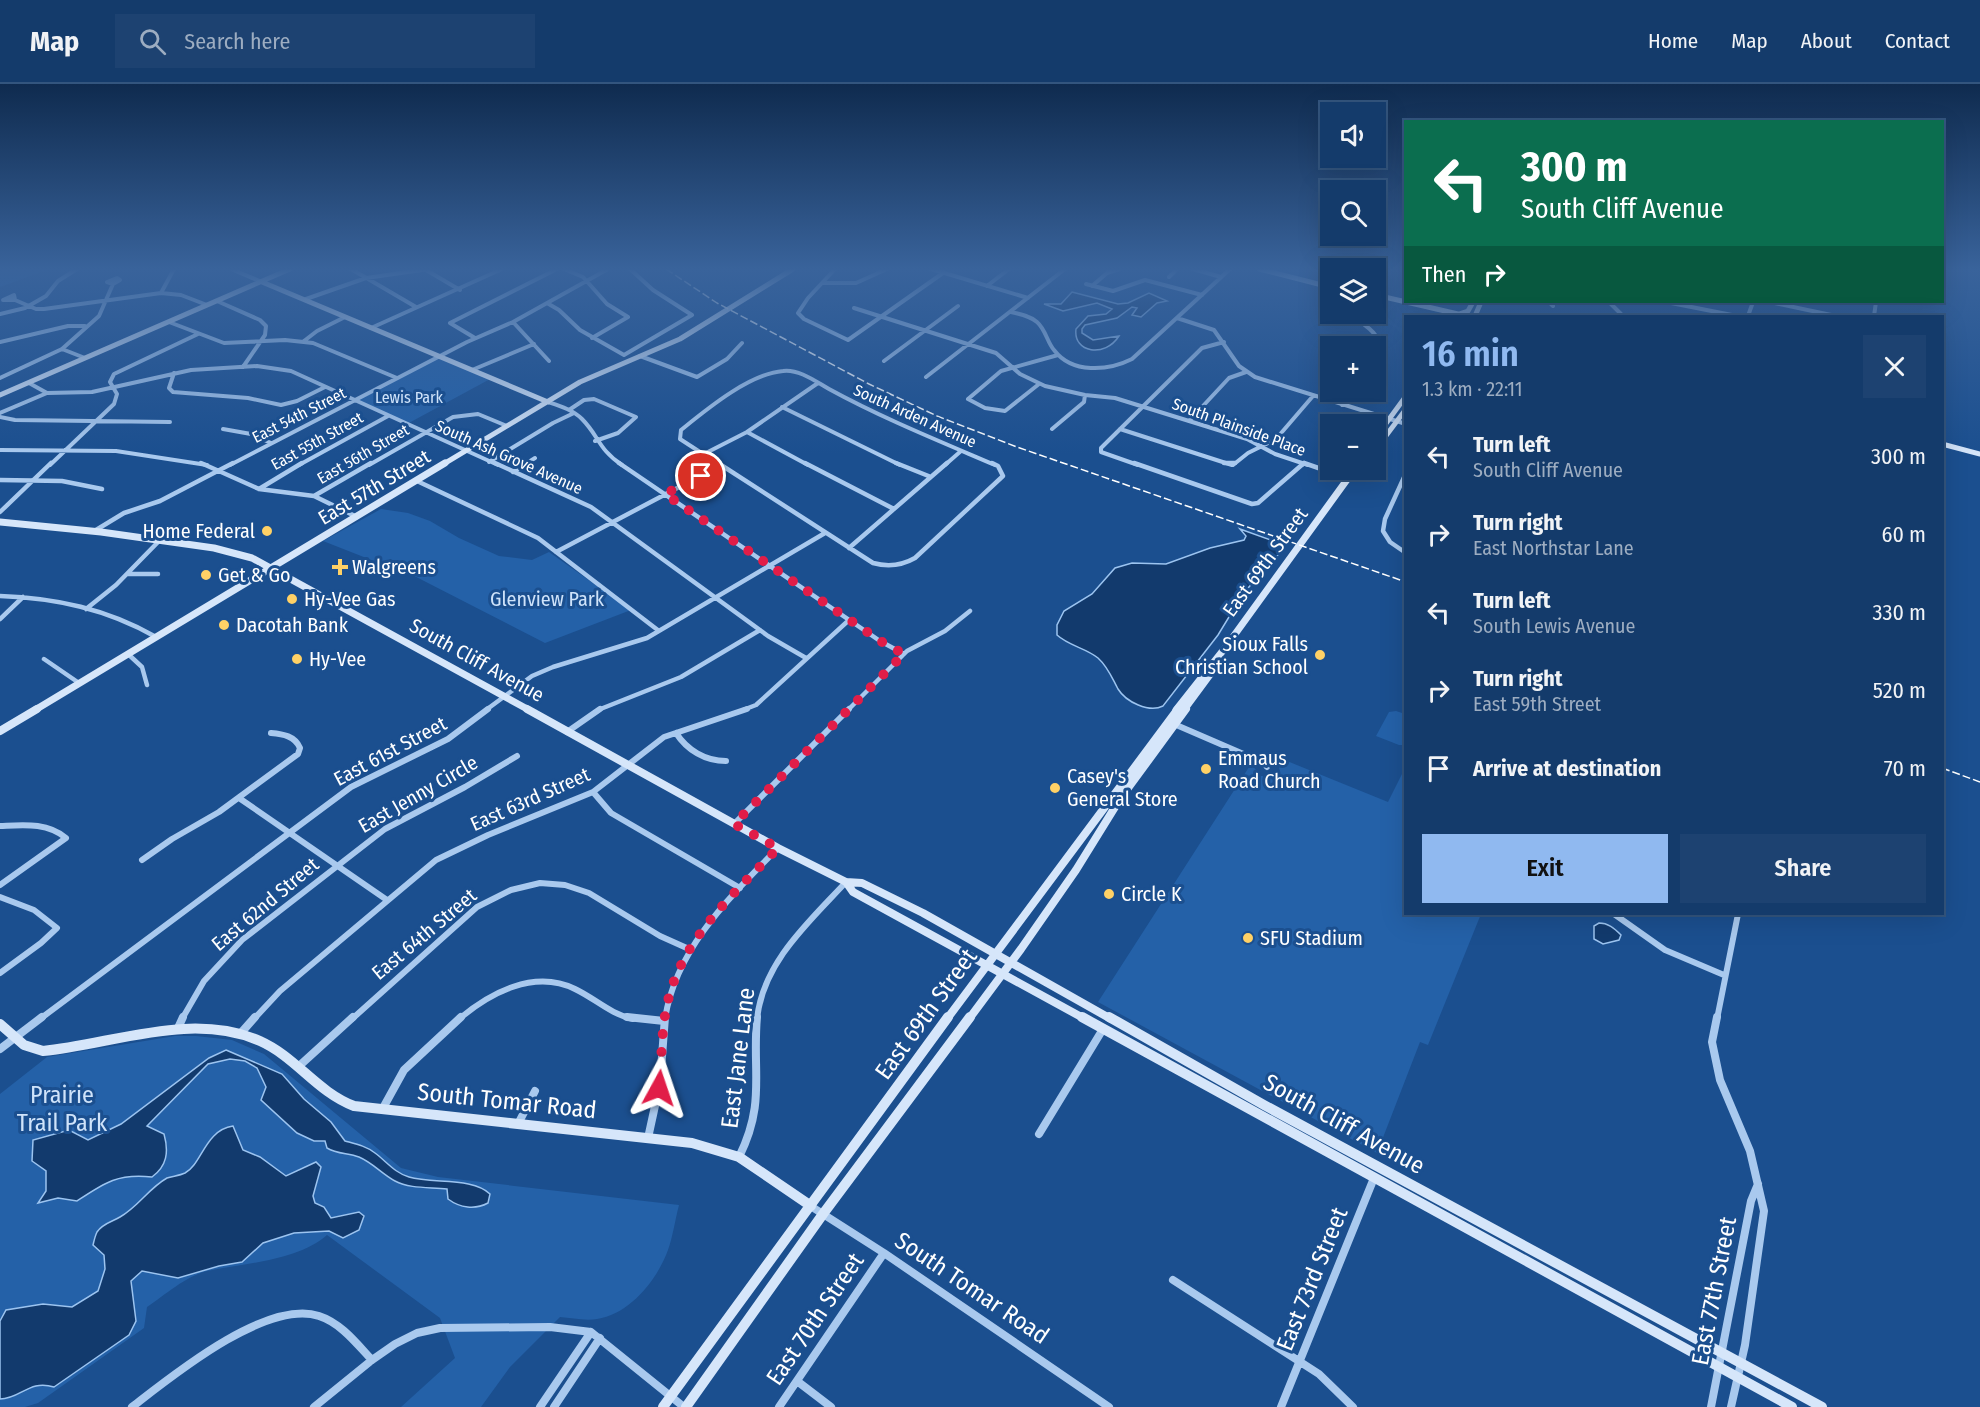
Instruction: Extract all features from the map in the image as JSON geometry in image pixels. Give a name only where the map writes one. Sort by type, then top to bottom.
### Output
[{"type":"main road","points":[[0,395],[149,331]]},
{"type":"main road","points":[[378,331],[548,402]]},
{"type":"main road","name":"East 57th Street","points":[[0,730],[585,379],[680,339],[694,331]]},
{"type":"main road","points":[[1386,423],[1404,399]]},
{"type":"main road","points":[[1386,436],[1404,412]]},
{"type":"main road","points":[[1944,445],[1980,453]]},
{"type":"main road","name":"East 69th Street","points":[[663,1407],[987,965],[1214,670],[1225,648],[1347,480]]},
{"type":"main road","name":"East 69th Street","points":[[1335,498],[1350,480]]},
{"type":"main road","name":"South Cliff Avenue","points":[[0,522],[54,524],[234,552],[273,567],[778,848],[846,882],[862,883],[878,890],[1264,1105],[1792,1407]]},
{"type":"main road","name":"East 69th Street","points":[[685,1407],[823,1214],[1010,963],[1076,870],[1171,723]]},
{"type":"main road","name":"South Cliff Avenue","points":[[846,882],[853,892],[1103,1029],[1722,1352],[1822,1407]]},
{"type":"main road","name":"South Tomar Road","points":[[0,1024],[24,1045],[43,1051],[177,1030],[216,1030],[240,1034],[273,1048],[341,1102],[692,1143],[739,1157],[811,1206]]},
{"type":"street","points":[[0,342],[47,331]]},
{"type":"street","points":[[0,378],[62,349],[80,331]]},
{"type":"street","points":[[190,331],[224,344],[261,340],[304,341],[322,345],[397,378]]},
{"type":"street","points":[[243,367],[267,331]]},
{"type":"street","points":[[304,341],[318,331]]},
{"type":"street","points":[[463,331],[475,338]]},
{"type":"street","name":"East 54th Street","points":[[96,531],[116,518],[160,501],[439,356],[492,331]]},
{"type":"street","points":[[521,331],[549,361]]},
{"type":"street","points":[[583,331],[624,356],[666,331]]},
{"type":"street","points":[[592,338],[604,331]]},
{"type":"street","points":[[828,331],[848,340],[861,331]]},
{"type":"street","points":[[884,361],[925,331]]},
{"type":"street","name":"South Plainside Place","points":[[928,331],[996,353],[1024,377],[1039,384],[1085,395],[1115,398],[1247,439],[1275,454],[1320,469]]},
{"type":"street","points":[[926,377],[986,331]]},
{"type":"street","points":[[1043,331],[1058,355],[1072,363],[1104,367],[1119,365],[1132,359],[1163,331]]},
{"type":"street","points":[[1213,331],[1246,372],[1266,381],[1404,424]]},
{"type":"street","points":[[0,512],[116,401],[117,394],[110,378],[117,371],[198,334]]},
{"type":"street","points":[[1224,342],[1202,348],[1101,448],[1102,453],[1252,504],[1258,502],[1304,463]]},
{"type":"street","points":[[640,356],[697,376],[727,359],[742,343]]},
{"type":"street","points":[[472,370],[534,344]]},
{"type":"street","points":[[62,349],[85,358]]},
{"type":"street","points":[[1039,384],[1005,411],[993,411],[969,401],[970,395],[993,376],[1012,367],[1058,355]]},
{"type":"street","name":"South Ash Grove Avenue","points":[[47,393],[92,392],[174,373],[243,367],[285,369],[591,507],[760,630],[806,658]]},
{"type":"street","name":"South Arden Avenue","points":[[702,455],[683,442],[680,435],[681,430],[758,377],[772,371],[786,370],[800,373],[869,411],[993,464],[1002,470],[1001,479],[906,564],[892,566],[873,563],[849,548]]},
{"type":"street","points":[[1189,421],[1229,378],[1246,372]]},
{"type":"street","points":[[174,373],[168,388],[173,392],[248,398],[280,405],[297,401],[325,387]]},
{"type":"street","points":[[29,383],[47,393]]},
{"type":"street","points":[[702,455],[747,432],[818,383]]},
{"type":"street","points":[[0,415],[47,393]]},
{"type":"street","points":[[1052,429],[1084,402],[1085,395]]},
{"type":"street","points":[[1120,429],[1230,465],[1276,439],[1313,396]]},
{"type":"street","points":[[489,462],[553,423],[584,400],[594,399],[636,417],[616,433],[595,441]]},
{"type":"street","points":[[548,402],[571,411],[586,424],[595,441],[610,457],[849,620],[904,654]]},
{"type":"street","points":[[782,407],[880,457],[931,477]]},
{"type":"street","name":"East 56th Street","points":[[314,496],[448,419],[465,414],[478,414],[507,426]]},
{"type":"street","points":[[0,415],[15,420],[170,422]]},
{"type":"street","name":"East 55th Street","points":[[259,489],[273,479],[388,416]]},
{"type":"street","points":[[223,429],[251,434],[271,443]]},
{"type":"street","points":[[747,432],[771,443],[848,489],[894,509]]},
{"type":"street","points":[[0,450],[116,451],[189,461],[218,470],[259,489],[314,496],[357,517]]},
{"type":"street","points":[[702,455],[849,548],[961,451]]},
{"type":"street","points":[[513,472],[535,458]]},
{"type":"street","points":[[556,552],[719,466]]},
{"type":"street","points":[[1404,477],[1385,519],[1383,531],[1390,542],[1404,552]]},
{"type":"street","points":[[0,480],[62,481],[102,489]]},
{"type":"street","points":[[417,481],[532,535],[659,631]]},
{"type":"street","name":"East 61st Street","points":[[0,1049],[351,787],[459,732],[532,676],[553,667],[627,645],[659,631],[825,533]]},
{"type":"street","points":[[86,609],[110,592],[159,541]]},
{"type":"street","points":[[128,574],[158,574]]},
{"type":"street","points":[[0,596],[57,600],[131,622],[156,637]]},
{"type":"street","points":[[0,619],[23,597]]},
{"type":"street","points":[[734,824],[904,654],[917,644],[945,632],[970,610]]},
{"type":"street","name":"East 63rd Street","points":[[240,1034],[280,991],[426,867],[458,849],[593,792],[651,746],[676,733],[712,723],[756,705],[849,620]]},
{"type":"street","points":[[567,732],[604,706],[681,677],[760,630]]},
{"type":"street","points":[[128,654],[142,667],[147,685]]},
{"type":"street","points":[[44,659],[80,683]]},
{"type":"street","points":[[1171,723],[1262,762],[1267,767]]},
{"type":"street","points":[[142,860],[239,798],[289,762],[300,751],[299,743],[292,738],[271,733]]},
{"type":"street","points":[[676,733],[680,740],[690,748],[713,760],[726,761]]},
{"type":"street","points":[[419,743],[423,752]]},
{"type":"street","name":"East Jenny Circle","points":[[337,865],[399,820],[465,787],[517,756]]},
{"type":"street","points":[[593,792],[611,813],[740,888]]},
{"type":"street","points":[[239,798],[387,900]]},
{"type":"street","points":[[0,826],[45,827],[59,832],[66,838],[0,885]]},
{"type":"street","points":[[648,1137],[658,1101],[664,1021],[674,982],[689,949],[714,916],[778,848]]},
{"type":"street","name":"East 62nd Street","points":[[177,1030],[188,1006],[204,981],[224,958],[242,940],[337,865]]},
{"type":"street","name":"East Jane Lane","points":[[739,1157],[751,1132],[755,1114],[759,1010],[766,982],[780,957],[846,882]]},
{"type":"street","name":"East 64th Street","points":[[297,1068],[477,907],[494,896],[516,888],[537,884],[572,885],[588,891],[671,942],[689,949]]},
{"type":"street","points":[[0,897],[34,910],[57,928],[41,943],[0,973]]},
{"type":"street","points":[[1615,915],[1665,950],[1724,975]]},
{"type":"street","name":"East 77th Street","points":[[1731,1407],[1745,1345],[1764,1220],[1764,1202],[1750,1151],[1720,1080],[1712,1042],[1738,915]]},
{"type":"street","points":[[383,1108],[399,1076],[414,1059],[474,1005],[496,992],[511,987],[527,983],[558,983],[578,991],[618,1016],[632,1020],[664,1021]]},
{"type":"street","points":[[1039,1134],[1103,1029]]},
{"type":"street","points":[[518,1124],[535,1091]]},
{"type":"street","name":"East 73rd Street","points":[[1281,1407],[1377,1171]]},
{"type":"street","name":"East 77th Street","points":[[1712,1407],[1751,1202],[1758,1184]]},
{"type":"street","name":"South Tomar Road","points":[[811,1206],[884,1253],[1108,1407]]},
{"type":"street","name":"East 70th Street","points":[[779,1407],[884,1253]]},
{"type":"street","points":[[1173,1280],[1319,1374],[1353,1407]]},
{"type":"street","points":[[132,1407],[228,1338],[274,1318],[314,1315],[330,1321],[347,1334],[372,1360]]},
{"type":"street","points":[[314,1407],[372,1360],[395,1344],[417,1333],[440,1328],[550,1327],[591,1332],[685,1407]]},
{"type":"street","points":[[540,1407],[591,1332]]},
{"type":"street","points":[[554,1407],[600,1338]]},
{"type":"street","points":[[797,1381],[831,1407]]},
{"type":"green space","name":"Lewis Park","points":[[439,356],[492,378],[407,424],[354,400]]},
{"type":"green space","name":"Glenview Park","points":[[381,509],[408,513],[430,521],[459,538],[499,556],[532,560],[549,552],[631,610],[545,643],[387,562],[379,563],[323,541]]},
{"type":"green space","points":[[1389,712],[1404,714],[1404,745],[1376,736]]},
{"type":"green space","points":[[1287,761],[1388,802],[1404,770],[1404,915],[1481,915],[1428,1045],[1420,1042],[1377,1153],[1098,1002],[1251,764],[1261,776],[1273,777],[1280,772],[1278,762]]},
{"type":"green space","name":"Prairie Trail Park","points":[[175,1036],[232,1040],[264,1054],[401,1168],[438,1177],[679,1205],[670,1245],[663,1261],[641,1294],[609,1316],[592,1320],[560,1317],[510,1367],[481,1407],[401,1407],[455,1358],[440,1318],[327,1235],[315,1244],[286,1256],[207,1271],[191,1277],[147,1307],[144,1328],[38,1403],[25,1407],[0,1407],[0,1094],[47,1057]]},
{"type":"shaded area","points":[[1076,331],[1082,331],[1093,340],[1119,336],[1106,348],[1098,350],[1085,348],[1076,337]]},
{"type":"shaded area","points":[[1240,529],[1282,544],[1282,551],[1275,558],[1260,557],[1267,564],[1266,567],[1243,594],[1218,635],[1163,706],[1145,707],[1126,698],[1098,658],[1057,635],[1057,625],[1064,611],[1092,594],[1115,568],[1132,563],[1166,564],[1210,548],[1244,540],[1246,536]]},
{"type":"shaded area","points":[[1599,923],[1616,930],[1621,935],[1619,940],[1603,944],[1594,939],[1594,926]]},
{"type":"shaded area","points":[[226,1050],[282,1074],[304,1099],[331,1122],[345,1141],[372,1151],[399,1173],[419,1179],[474,1185],[490,1194],[488,1203],[468,1207],[448,1199],[447,1189],[401,1184],[359,1157],[331,1150],[327,1148],[325,1141],[314,1141],[297,1133],[261,1100],[266,1087],[257,1068],[245,1061],[230,1059],[208,1064],[147,1126],[164,1134],[166,1147],[164,1163],[152,1177],[120,1178],[95,1189],[77,1201],[58,1198],[38,1203],[46,1191],[46,1171],[32,1161],[33,1140],[69,1130],[88,1140],[121,1124],[209,1058]]},
{"type":"shaded area","points":[[233,1126],[243,1150],[260,1157],[286,1176],[316,1162],[321,1167],[313,1196],[315,1203],[324,1207],[331,1218],[359,1212],[364,1216],[359,1230],[343,1238],[329,1231],[294,1233],[263,1243],[242,1262],[178,1278],[142,1271],[131,1281],[136,1321],[129,1335],[54,1387],[45,1385],[31,1387],[14,1396],[0,1399],[0,1321],[6,1310],[43,1304],[72,1307],[98,1291],[105,1269],[104,1255],[93,1245],[99,1229],[126,1213],[167,1178],[191,1169],[210,1140],[224,1129]]},
{"type":"railway","points":[[769,331],[869,384],[937,416],[1017,447],[1404,581]]},
{"type":"railway","points":[[1944,769],[1980,782]]},
{"type":"place","name":"Home Federal","points":[[267,531]]},
{"type":"place","name":"Walgreens","points":[[340,567]]},
{"type":"place","name":"Get & Go","points":[[206,575]]},
{"type":"place","name":"Hy-Vee Gas","points":[[292,599]]},
{"type":"place","name":"Dacotah Bank","points":[[224,625]]},
{"type":"place","name":"Sioux Falls Christian School","points":[[1320,655]]},
{"type":"place","name":"Hy-Vee","points":[[297,659]]},
{"type":"place","name":"Emmaus Road Church","points":[[1206,769]]},
{"type":"place","name":"Casey's General Store","points":[[1055,788]]},
{"type":"place","name":"Circle K","points":[[1109,894]]},
{"type":"place","name":"SFU Stadium","points":[[1248,938]]},
{"type":"route","points":[[659,1088],[667,1003],[680,966],[689,949],[714,916],[778,848],[734,824],[904,654],[882,642],[665,494],[701,476]]}]
